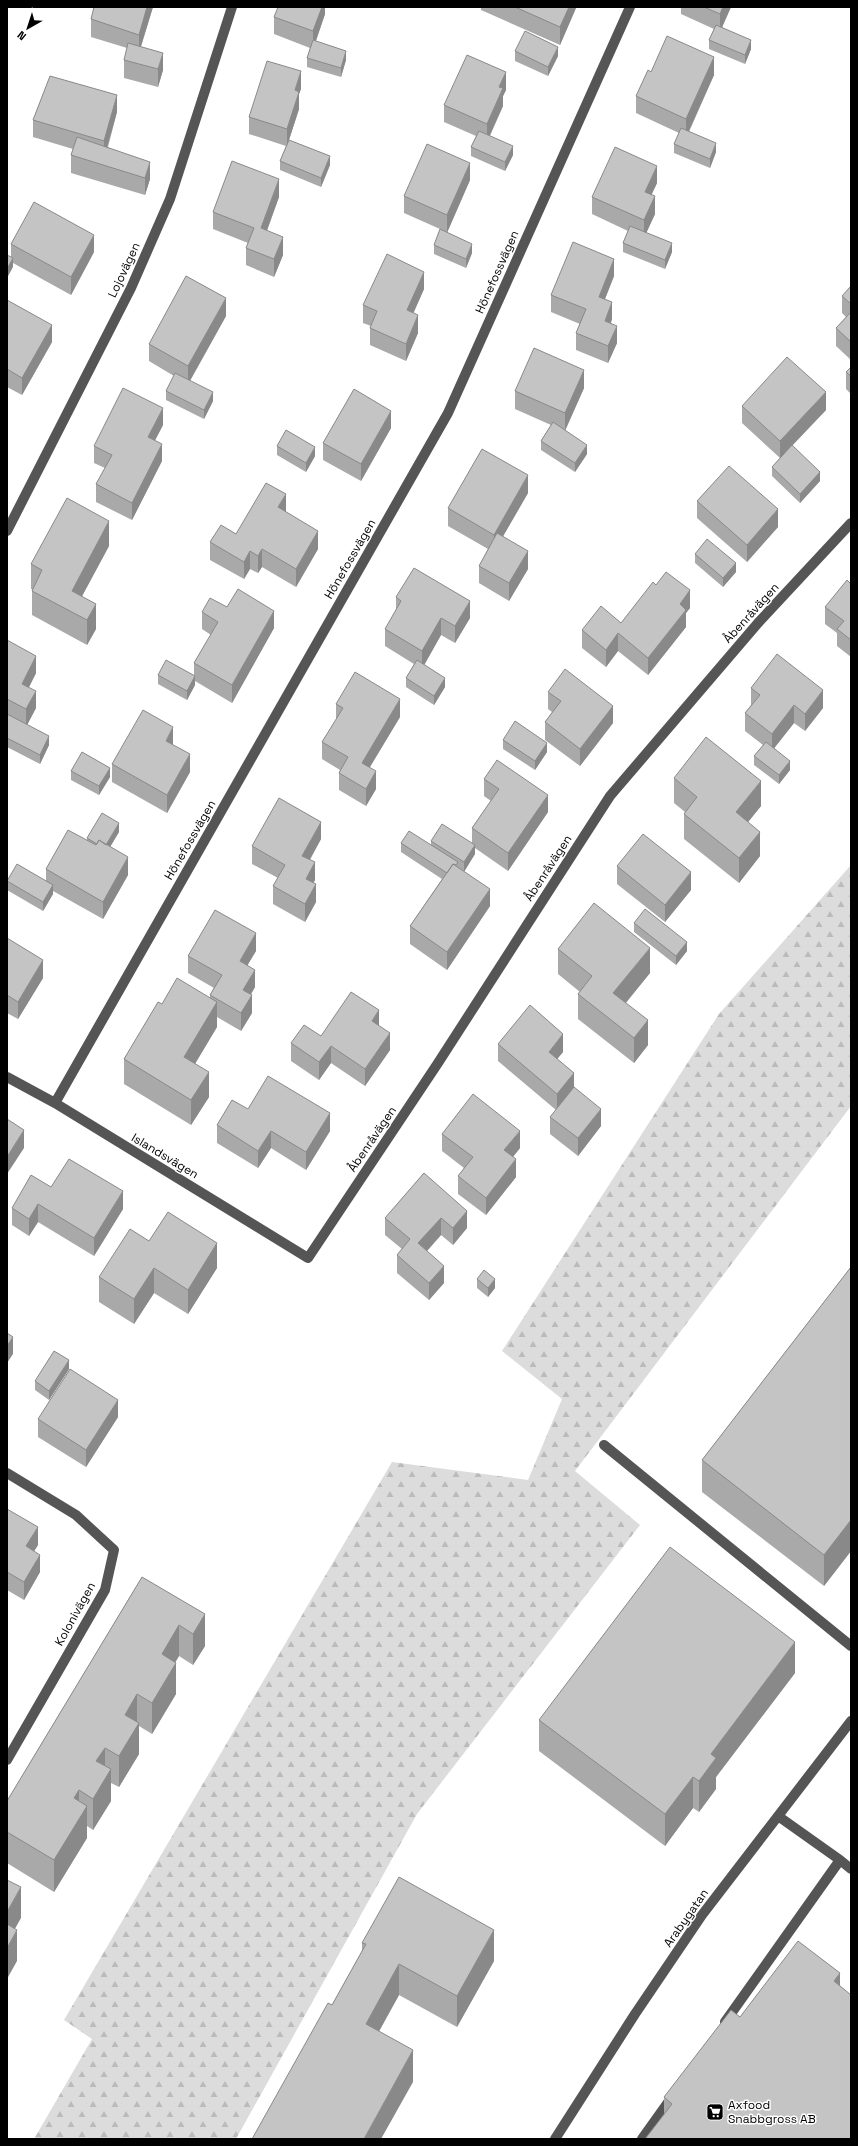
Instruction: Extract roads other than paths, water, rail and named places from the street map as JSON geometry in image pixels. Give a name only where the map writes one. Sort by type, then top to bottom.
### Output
[{"type":"street","name":"Lojovägen","points":[[7,531],[131,288],[170,199],[232,7]]},
{"type":"street","name":"Hönefossvägen","points":[[55,1103],[448,413],[630,7]]},
{"type":"street","name":"Åbenråvägen","points":[[308,1258],[438,1063],[610,796],[758,623],[851,523]]},
{"type":"street","name":"Islandsvägen","points":[[7,1077],[55,1103],[308,1258]]},
{"type":"street","points":[[604,1445],[851,1646]]},
{"type":"street","name":"Kolonivägen","points":[[7,1472],[76,1515],[114,1550],[105,1590],[7,1760]]},
{"type":"street","name":"Arabygatan","points":[[555,2139],[635,2014],[702,1915],[851,1721]]},
{"type":"street","points":[[778,1816],[851,1869]]},
{"type":"street","points":[[720,2029],[840,1860]]},
{"type":"street","points":[[642,2139],[679,2087]]},
{"type":"place","name":"Axfood Snabbgross AB","points":[[715,2112]]}]
